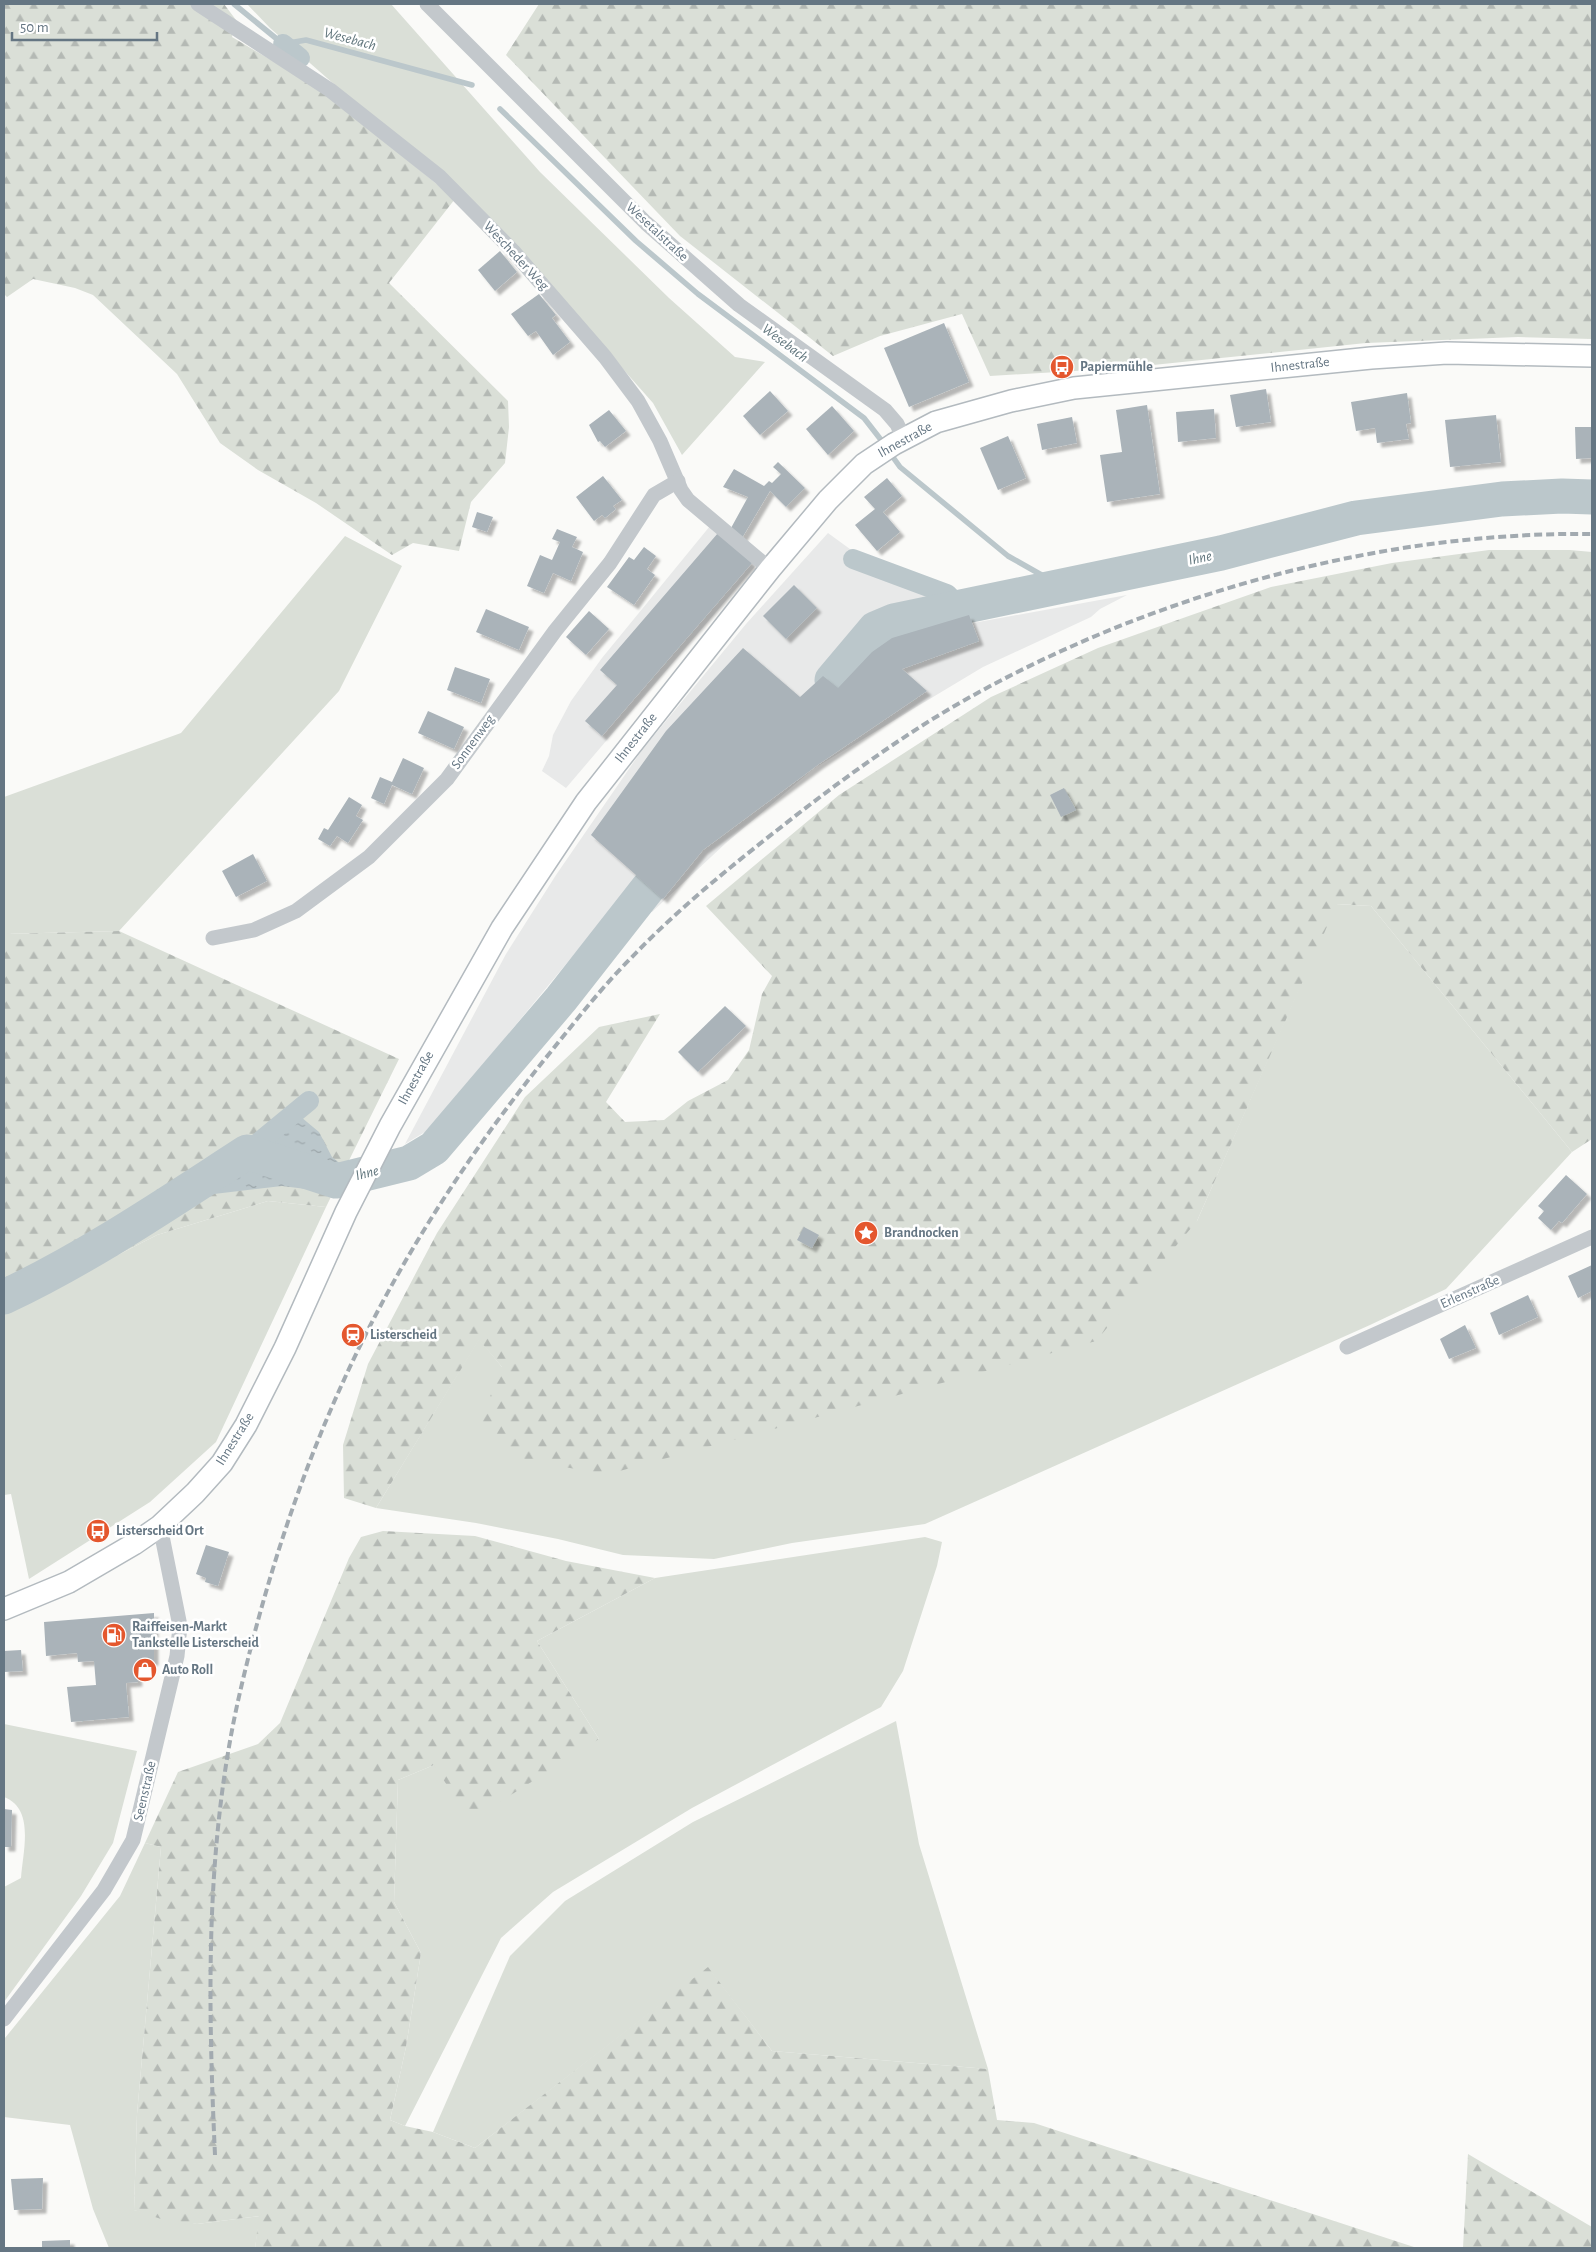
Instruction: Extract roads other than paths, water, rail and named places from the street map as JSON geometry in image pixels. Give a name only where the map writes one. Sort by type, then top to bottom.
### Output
[{"type":"main road","name":"Ihnestraße","points":[[4,1609],[70,1582],[134,1544],[160,1526],[196,1493],[222,1463],[246,1425],[284,1348],[346,1212],[380,1145],[502,928],[581,810],[770,569],[846,481],[893,445],[936,422],[962,414],[1074,388],[1371,358],[1438,354],[1522,353],[1592,356]]},
{"type":"street","name":"Wescheder Weg","points":[[198,4],[330,90],[440,177],[513,251],[605,358],[638,401],[660,441],[688,500],[770,569]]},
{"type":"street","name":"Wesetalstraße","points":[[427,4],[646,223],[739,305],[885,410],[897,424],[893,445]]},
{"type":"street","name":"Sonnenweg","points":[[213,938],[254,930],[296,911],[369,857],[447,779],[555,631],[610,563],[654,495],[678,481]]},
{"type":"street","name":"Erlenstraße","points":[[1347,1346],[1592,1237]]},
{"type":"street","name":"Seenstraße","points":[[4,2019],[104,1890],[133,1840],[176,1656],[180,1626],[160,1526]]},
{"type":"water","points":[[301,1117],[319,1132],[332,1157],[343,1166],[330,1192],[282,1186],[214,1194],[215,1187],[219,1182],[259,1156]]},
{"type":"waterway","name":"Wesebach","points":[[234,4],[283,44],[306,40],[472,85]]},
{"type":"waterway","points":[[283,44],[300,58]]},
{"type":"waterway","name":"Wesebach","points":[[500,109],[636,241],[698,294],[864,418],[885,445]]},
{"type":"waterway","name":"Wesebach","points":[[890,453],[900,467],[1008,556],[1061,586]]},
{"type":"waterway","name":"Ihne","points":[[832,680],[875,629],[894,621],[1221,553],[1356,518],[1502,499],[1562,496],[1592,497]]},
{"type":"waterway","points":[[853,559],[947,594],[959,606]]},
{"type":"waterway","name":"Ihne","points":[[4,1297],[67,1265],[158,1210],[247,1152],[336,1181],[409,1163],[434,1148],[561,999],[648,888]]},
{"type":"waterway","points":[[247,1152],[309,1101]]},
{"type":"railway","points":[[215,2155],[210,1984],[214,1870],[220,1814],[227,1757],[238,1701],[261,1611],[288,1522],[303,1478],[338,1392],[378,1310],[400,1271],[472,1156],[525,1084],[591,1002],[631,958],[705,888],[838,783],[931,720],[1005,678],[1083,641],[1165,609],[1249,582],[1335,561],[1421,545],[1507,536],[1592,534]]},
{"type":"place","name":"Papiermühle","points":[[1062,367]]},
{"type":"place","name":"Brandnocken","points":[[866,1233]]},
{"type":"place","name":"Listerscheid","points":[[353,1335]]},
{"type":"place","name":"Listerscheid Ort","points":[[98,1531]]},
{"type":"place","name":"Raiffeisen-Markt Tankstelle Listerscheid","points":[[114,1635]]},
{"type":"place","name":"Auto Roll","points":[[145,1670]]}]
